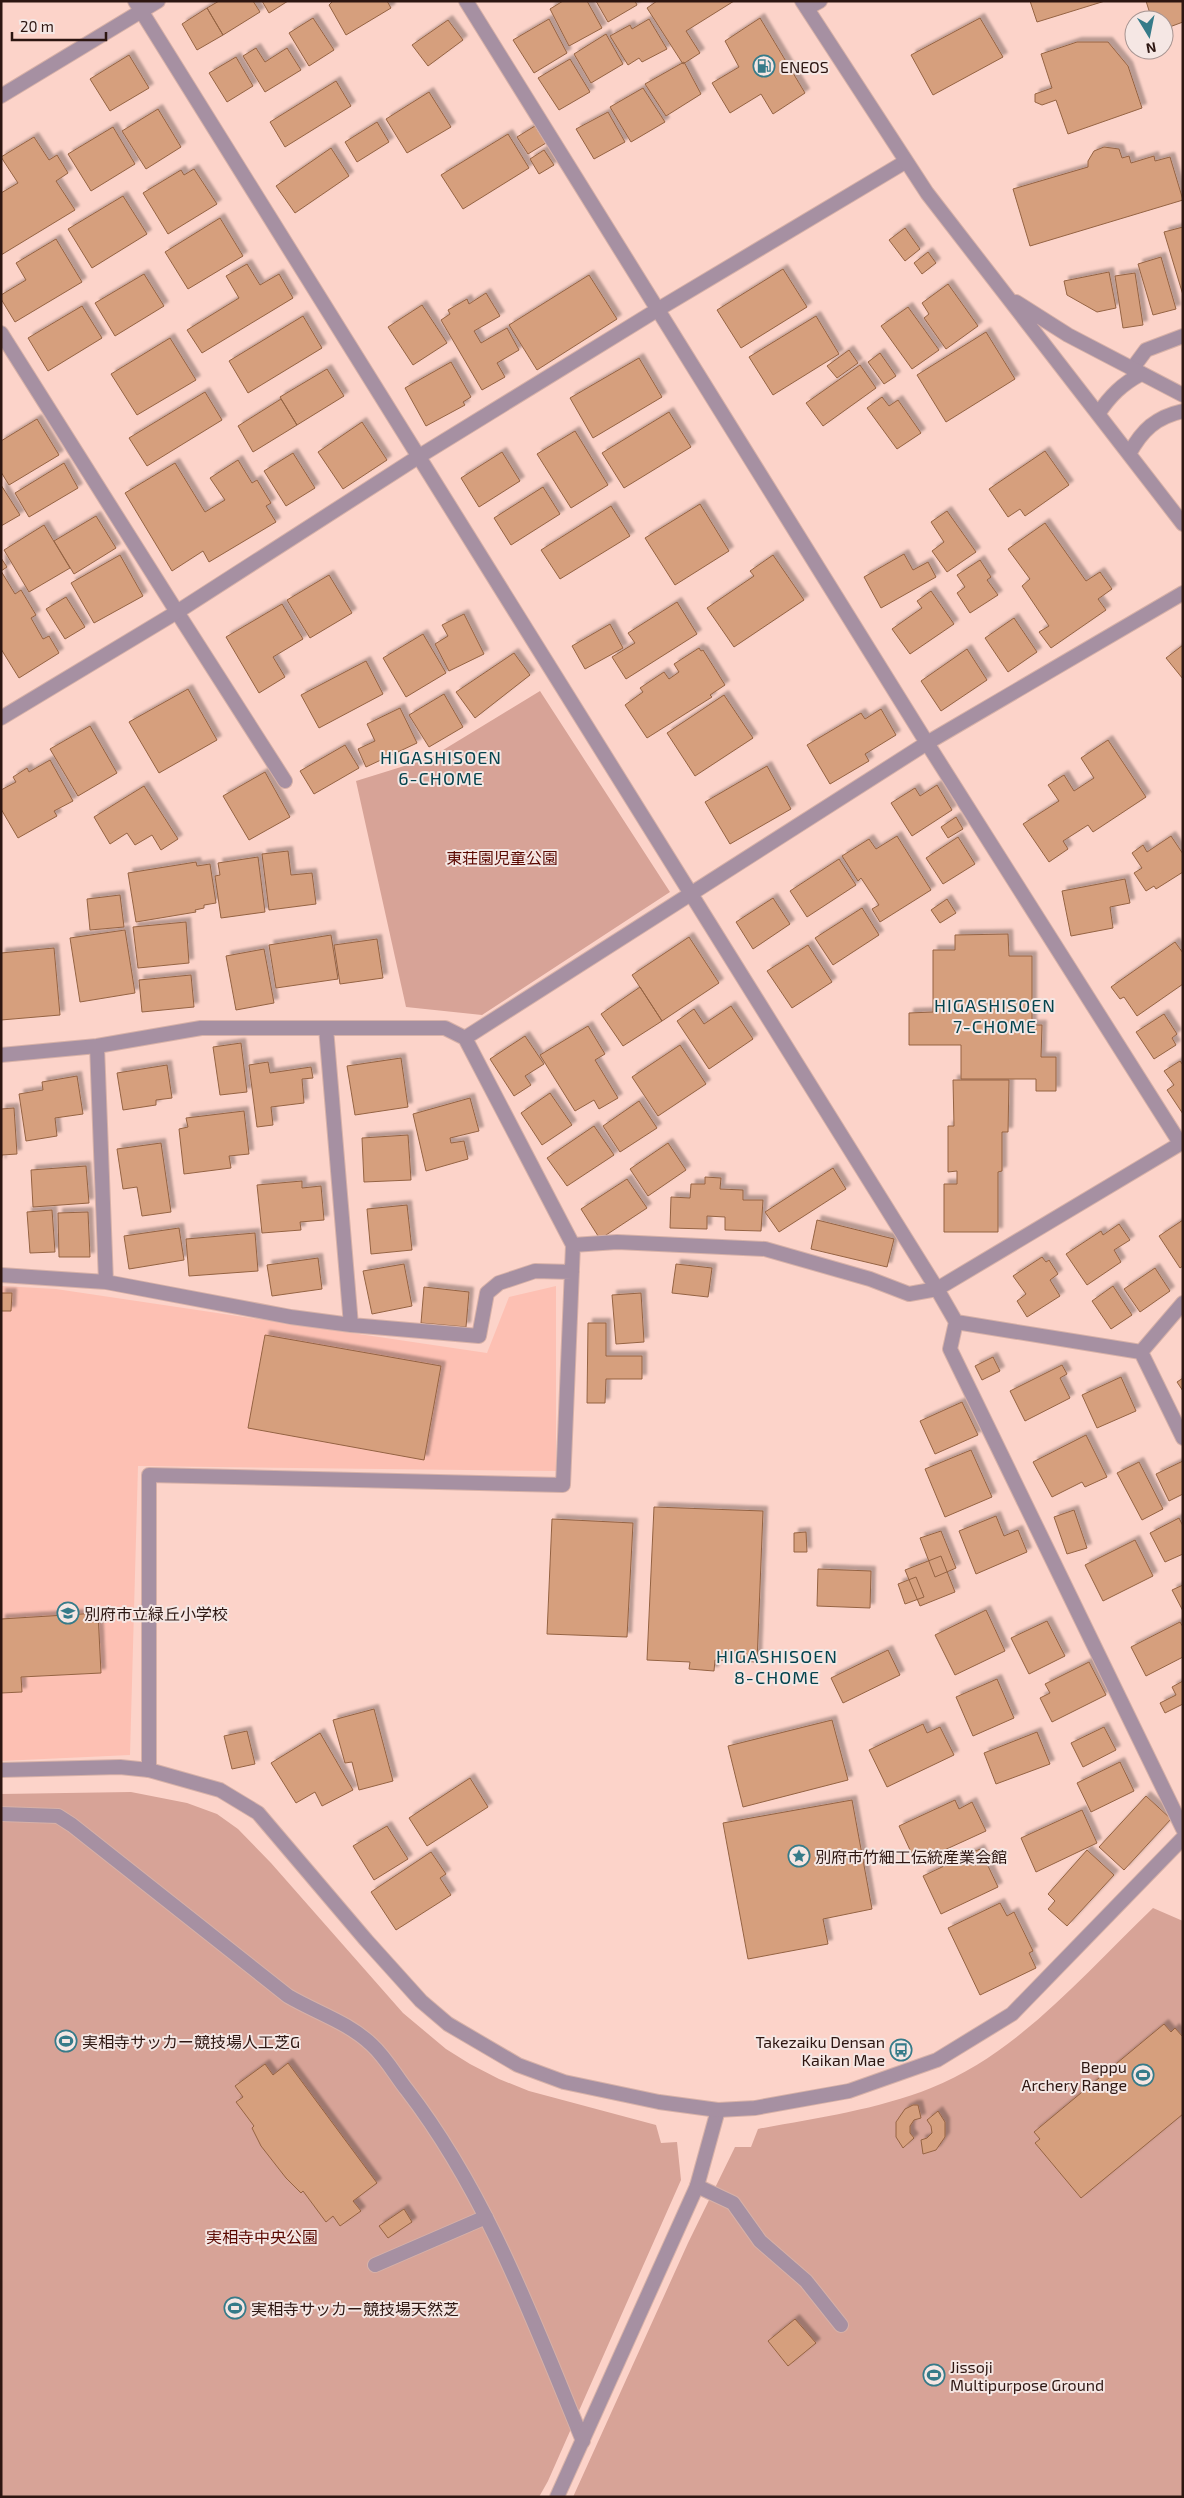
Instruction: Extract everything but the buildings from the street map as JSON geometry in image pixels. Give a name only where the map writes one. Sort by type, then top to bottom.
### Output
[{"type":"street","points":[[1,96],[138,6],[158,1]]},
{"type":"street","points":[[466,1],[927,743],[1182,1142],[937,1288],[909,1294],[870,1279],[765,1249],[617,1242],[573,1245]]},
{"type":"street","points":[[820,1],[804,5],[905,162],[999,287],[1183,524]]},
{"type":"street","points":[[138,6],[937,1288],[956,1322],[950,1349],[1183,1829]]},
{"type":"street","points":[[1,718],[177,612],[418,457],[657,310],[905,162]]},
{"type":"street","points":[[999,287],[1043,321],[1183,395]]},
{"type":"street","points":[[1,333],[285,781]]},
{"type":"street","points":[[1098,414],[1114,392],[1136,371],[1146,350],[1183,336]]},
{"type":"street","points":[[1129,454],[1144,430],[1155,421],[1183,410]]},
{"type":"street","points":[[465,1038],[927,743],[1183,593]]},
{"type":"street","points":[[1,1055],[97,1046],[201,1028],[445,1028],[465,1038],[573,1245],[563,1485],[149,1475],[149,1770]]},
{"type":"street","points":[[326,1028],[352,1325]]},
{"type":"street","points":[[97,1046],[106,1282]]},
{"type":"street","points":[[1,1275],[106,1282],[291,1317],[352,1325],[480,1336],[487,1293],[498,1283],[535,1271],[572,1272]]},
{"type":"street","points":[[1141,1352],[1183,1303]]},
{"type":"street","points":[[956,1322],[1141,1352]]},
{"type":"street","points":[[1141,1352],[1183,1438]]},
{"type":"street","points":[[1,1770],[120,1767],[149,1770],[220,1790],[258,1813],[421,2001],[448,2024],[518,2065],[564,2082],[659,2102],[718,2110],[755,2108],[849,2091],[937,2060],[1012,2014],[1183,1838]]},
{"type":"street","points":[[1,1814],[58,1816],[72,1824],[288,1996],[309,2008],[335,2018],[373,2046],[425,2113],[458,2164],[486,2217],[526,2305],[583,2441]]},
{"type":"street","points":[[557,2497],[697,2186],[718,2110]]},
{"type":"street","points":[[697,2186],[733,2204],[760,2241],[806,2281],[841,2325]]},
{"type":"street","points":[[375,2265],[486,2217]]},
{"type":"shaded area","name":"別府市立緑丘小学校","points":[[1,1286],[56,1289],[487,1353],[509,1297],[556,1286],[556,1471],[138,1466],[130,1755],[1,1761]]},
{"type":"green space","name":"東荘園児童公園","points":[[540,691],[670,892],[482,1015],[406,1007],[356,781],[430,758]]},
{"type":"green space","name":"実相寺中央公園","points":[[131,1792],[187,1803],[217,1814],[238,1829],[271,1863],[403,2013],[446,2049],[499,2079],[529,2091],[656,2125],[661,2143],[677,2142],[681,2180],[548,2481],[539,2497],[1,2497],[1,1794]]},
{"type":"green space","points":[[1153,1908],[1183,1921],[1183,2497],[573,2497],[688,2243],[735,2147],[751,2147],[758,2129],[846,2113],[889,2102],[931,2088],[963,2073],[994,2054],[1050,2009]]},
{"type":"place","name":"ENEOS","points":[[764,66]]},
{"type":"place","name":"別府市立緑丘小学校","points":[[68,1613]]},
{"type":"place","name":"別府市竹細工伝統産業会館","points":[[799,1856]]},
{"type":"place","name":"実相寺サッカー競技場人工芝G","points":[[66,2041]]},
{"type":"place","name":"Takezaiku Densan Kaikan Mae","points":[[901,2050]]},
{"type":"place","name":"Beppu Archery Range","points":[[1143,2075]]},
{"type":"place","name":"実相寺サッカー競技場天然芝","points":[[235,2308]]},
{"type":"place","name":"Jissoji Multipurpose Ground","points":[[934,2375]]},
{"type":"district","name":"HIGASHISOEN 6-CHOME","points":[[441,768]]},
{"type":"district","name":"HIGASHISOEN 7-CHOME","points":[[995,1015]]},
{"type":"district","name":"HIGASHISOEN 8-CHOME","points":[[777,1666]]}]
